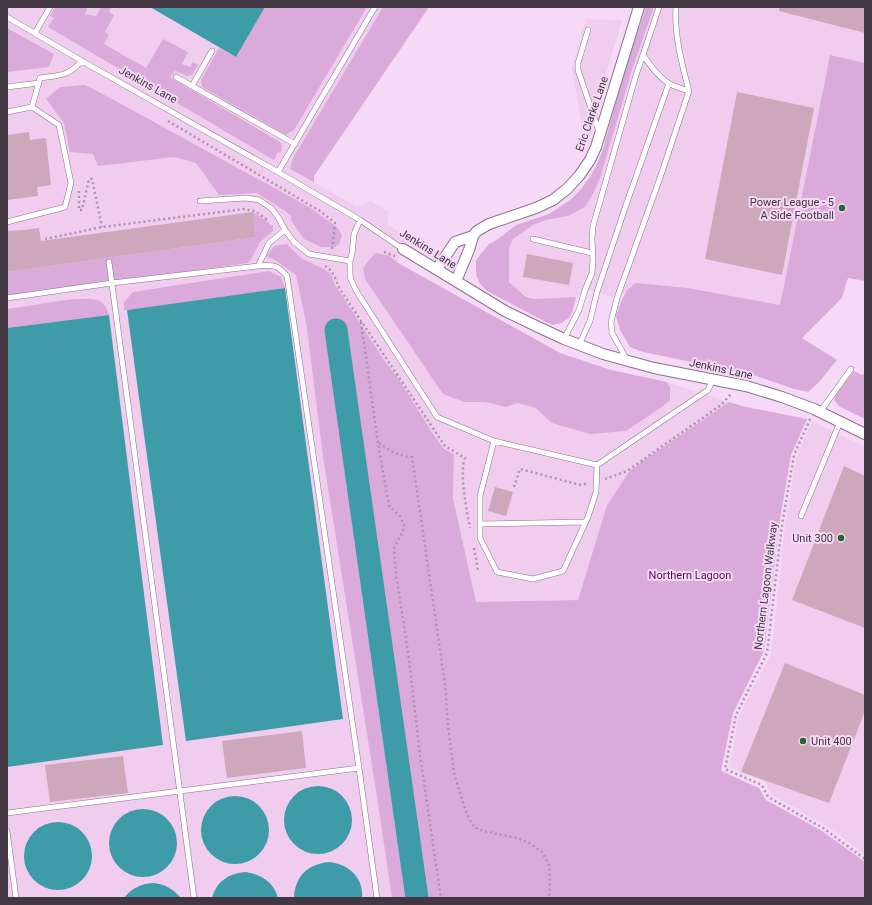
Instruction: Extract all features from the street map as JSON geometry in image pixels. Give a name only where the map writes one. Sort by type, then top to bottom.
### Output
[{"type":"street","name":"Eric Clarke Lane","points":[[437,269],[455,242],[473,236],[477,231],[489,224],[536,208],[553,200],[567,189],[579,176],[590,160],[596,147],[639,7]]},
{"type":"street","points":[[456,281],[469,250],[473,236]]},
{"type":"street","name":"Jenkins Lane","points":[[400,253],[437,269],[505,310],[536,326],[579,345],[603,354],[654,368],[746,386],[782,397],[820,412],[865,434]]},
{"type":"lane","points":[[35,33],[50,7]]},
{"type":"lane","points":[[278,172],[374,7]]},
{"type":"lane","points":[[564,339],[579,310],[592,273],[592,238],[594,219],[636,75],[659,7]]},
{"type":"lane","points":[[627,360],[612,333],[611,322],[617,298],[689,91],[681,59],[675,17],[676,7]]},
{"type":"lane","name":"Jenkins Lane","points":[[7,17],[360,220],[400,253]]},
{"type":"lane","points":[[588,30],[578,63],[578,70],[600,134]]},
{"type":"lane","points":[[192,86],[212,51]]},
{"type":"lane","points":[[644,55],[650,65],[660,76],[669,83],[689,91]]},
{"type":"lane","points":[[32,107],[40,78],[65,75],[82,61]]},
{"type":"lane","points":[[176,77],[294,144]]},
{"type":"lane","points":[[7,87],[39,83]]},
{"type":"lane","points":[[579,345],[590,321],[602,276],[669,83]]},
{"type":"lane","points":[[7,112],[32,107],[59,124],[71,183],[65,207],[7,222]]},
{"type":"lane","points":[[200,200],[246,198],[259,200],[271,208],[294,242],[309,254],[350,261]]},
{"type":"lane","points":[[360,220],[354,234],[350,261],[351,280],[357,292],[437,417],[494,441],[597,465],[708,390],[712,379]]},
{"type":"lane","points":[[258,266],[268,243],[285,230]]},
{"type":"lane","points":[[533,239],[592,253]]},
{"type":"lane","points":[[109,262],[194,898]]},
{"type":"lane","points":[[7,298],[112,283],[258,266],[271,266],[279,268],[287,276],[377,898]]},
{"type":"lane","points":[[820,412],[851,369]]},
{"type":"lane","points":[[801,516],[840,422]]},
{"type":"lane","points":[[494,441],[480,496],[480,538],[497,572],[533,579],[563,571],[586,522],[596,492],[597,465]]},
{"type":"lane","points":[[480,524],[586,522]]},
{"type":"lane","points":[[7,814],[180,790],[359,768]]},
{"type":"lane","points":[[7,831],[16,898]]},
{"type":"path","points":[[70,178],[79,178],[79,210],[82,210],[89,179],[92,179],[102,227]]},
{"type":"path","points":[[45,239],[102,227],[244,209],[255,210],[271,222],[278,217]]},
{"type":"path","points":[[384,252],[400,253]]},
{"type":"path","points":[[360,314],[378,443],[389,506],[400,516],[404,525],[399,540],[394,548],[396,574],[441,898]]},
{"type":"path","name":"Northern Lagoon Walkway","points":[[807,425],[794,455],[782,525],[768,653],[736,715],[726,769],[762,785],[768,797],[824,828],[865,859]]},
{"type":"path","points":[[378,443],[403,456],[412,457],[445,684],[448,726],[454,773],[465,809],[474,826],[483,831],[517,838],[531,844],[542,852],[549,864],[549,898]]},
{"type":"path","points":[[463,462],[467,514],[472,535]]},
{"type":"path","points":[[473,542],[478,570]]},
{"type":"shaded area","points":[[7,7],[429,7],[314,176],[314,182],[357,207],[371,201],[388,212],[388,224],[410,239],[407,241],[398,257],[398,263],[560,353],[611,370],[667,382],[729,402],[641,462],[629,472],[607,505],[578,600],[476,602],[453,498],[454,461],[306,323],[323,457],[392,898],[7,898]]},
{"type":"shaded area","points":[[654,7],[865,7],[865,63],[830,55],[780,305],[688,288],[636,283],[617,298],[585,290],[576,297],[535,299],[526,296],[509,282],[509,249],[513,239],[532,225],[546,220],[568,216],[585,207],[594,192],[600,177],[632,70]]},
{"type":"shaded area","points":[[586,19],[622,20],[596,107],[587,112],[591,123],[581,121],[572,68]]},
{"type":"shaded area","points":[[812,421],[865,447],[865,855],[827,826],[771,794],[765,782],[730,767],[739,715],[771,654],[785,528],[797,455]]},
{"type":"green space","points":[[55,7],[88,7],[85,14],[96,16],[101,7],[111,7],[109,12],[114,15],[105,32],[109,35],[104,44],[146,68],[163,39],[188,52],[182,64],[190,67],[193,62],[198,65],[192,75],[187,76],[175,71],[170,77],[280,142],[282,145],[281,153],[278,152],[274,160],[48,27],[54,18],[50,16]]},
{"type":"green space","points":[[265,7],[367,7],[294,130],[286,135],[202,87],[201,80],[219,48],[236,57]]},
{"type":"green space","points":[[383,7],[429,7],[314,176],[314,182],[290,169],[293,158]]},
{"type":"green space","points":[[646,7],[654,7],[632,70],[600,178],[594,192],[585,207],[568,216],[546,220],[533,225],[513,239],[509,249],[509,282],[525,296],[535,299],[576,297],[573,310],[569,318],[561,323],[552,325],[487,291],[480,284],[476,275],[476,260],[489,244],[516,225],[549,214],[570,200],[590,177],[603,149],[623,76]]},
{"type":"green space","points":[[7,28],[54,54],[49,67],[7,72]]},
{"type":"green space","points":[[830,55],[865,63],[865,281],[848,278],[842,298],[802,338],[837,360],[819,382],[808,392],[794,389],[750,374],[643,352],[630,347],[620,330],[616,316],[621,301],[627,290],[636,283],[688,288],[780,305]]},
{"type":"green space","points":[[85,85],[309,207],[338,228],[342,235],[339,244],[335,247],[321,247],[304,239],[290,219],[292,217],[257,193],[219,195],[196,163],[174,157],[98,166],[93,154],[70,152],[64,123],[46,99],[60,87]]},
{"type":"green space","points":[[253,212],[273,225],[273,231],[260,242],[248,263],[7,296],[7,272],[256,237]]},
{"type":"green space","name":"Northern Lagoon","points":[[287,244],[301,258],[331,274],[335,285],[384,360],[398,378],[433,434],[443,448],[454,455],[453,498],[476,602],[578,600],[607,505],[629,472],[641,462],[729,402],[807,419],[791,455],[780,519],[764,651],[733,713],[721,771],[759,788],[766,800],[822,831],[865,862],[865,898],[392,898],[323,457],[306,322],[296,275],[275,260],[266,256],[275,246]]},
{"type":"green space","points":[[375,253],[390,256],[398,263],[560,353],[611,370],[667,382],[670,387],[670,400],[626,431],[590,434],[552,423],[536,408],[518,403],[506,407],[485,402],[464,402],[443,394],[365,279],[363,268]]},
{"type":"green space","points":[[269,271],[281,277],[285,288],[124,310],[124,302],[133,292]]},
{"type":"green space","points":[[73,299],[91,299],[100,301],[104,304],[109,315],[7,328],[7,309]]},
{"type":"green space","points":[[854,371],[862,375],[865,373],[865,419],[840,407],[834,400],[836,394]]},
{"type":"water","points":[[150,7],[265,7],[236,57]]},
{"type":"water","points":[[285,288],[343,719],[186,741],[127,310]]},
{"type":"water","points":[[109,315],[163,745],[7,767],[7,328]]},
{"type":"water","points":[[311,786],[325,786],[337,792],[346,801],[352,813],[350,833],[342,844],[331,852],[325,854],[311,854],[305,852],[294,844],[286,833],[284,827],[284,813],[286,807],[294,796],[305,788]]},
{"type":"water","points":[[228,796],[242,796],[254,802],[263,811],[269,823],[267,843],[259,854],[248,862],[242,864],[228,864],[222,862],[211,854],[203,843],[201,837],[201,823],[203,817],[211,806],[222,798]]},
{"type":"water","points":[[136,809],[150,809],[162,815],[171,824],[177,836],[175,856],[167,867],[156,875],[150,877],[136,877],[130,875],[119,867],[111,856],[109,850],[109,836],[111,830],[119,819],[130,811]]},
{"type":"water","points":[[51,822],[65,822],[77,828],[86,837],[92,849],[90,869],[82,880],[71,888],[65,890],[51,890],[45,888],[34,880],[26,869],[24,863],[24,849],[26,843],[34,832],[45,824]]},
{"type":"water","points":[[329,862],[336,863],[353,873],[360,884],[362,898],[294,898],[297,883],[304,872],[315,865]]},
{"type":"water","points":[[245,872],[261,877],[270,883],[278,898],[212,898],[217,887],[224,879]]},
{"type":"water","points":[[153,883],[161,884],[175,892],[181,898],[124,898],[137,887]]},
{"type":"building","points":[[779,7],[865,7],[865,33],[779,11]]},
{"type":"building","points":[[737,92],[814,108],[782,275],[705,259]]},
{"type":"building","points":[[29,132],[30,140],[46,138],[51,185],[37,187],[38,196],[7,200],[7,135]]},
{"type":"building","points":[[253,212],[256,237],[7,272],[7,231],[39,228],[41,241]]},
{"type":"building","points":[[527,254],[573,263],[569,285],[523,277]]},
{"type":"building","name":"Unit 300","points":[[844,466],[865,476],[865,628],[792,600]]},
{"type":"building","points":[[495,487],[513,492],[506,516],[488,511]]},
{"type":"building","name":"Unit 400","points":[[785,663],[865,695],[865,711],[829,803],[741,772]]},
{"type":"building","points":[[302,731],[306,768],[227,778],[222,741]]},
{"type":"building","points":[[123,756],[128,793],[50,802],[45,765]]},
{"type":"waterway","points":[[336,330],[417,898]]},
{"type":"place","name":"Power League - 5 A Side Football","points":[[842,208]]},
{"type":"place","name":"Unit 300","points":[[841,538]]},
{"type":"place","name":"Unit 400","points":[[803,741]]}]
